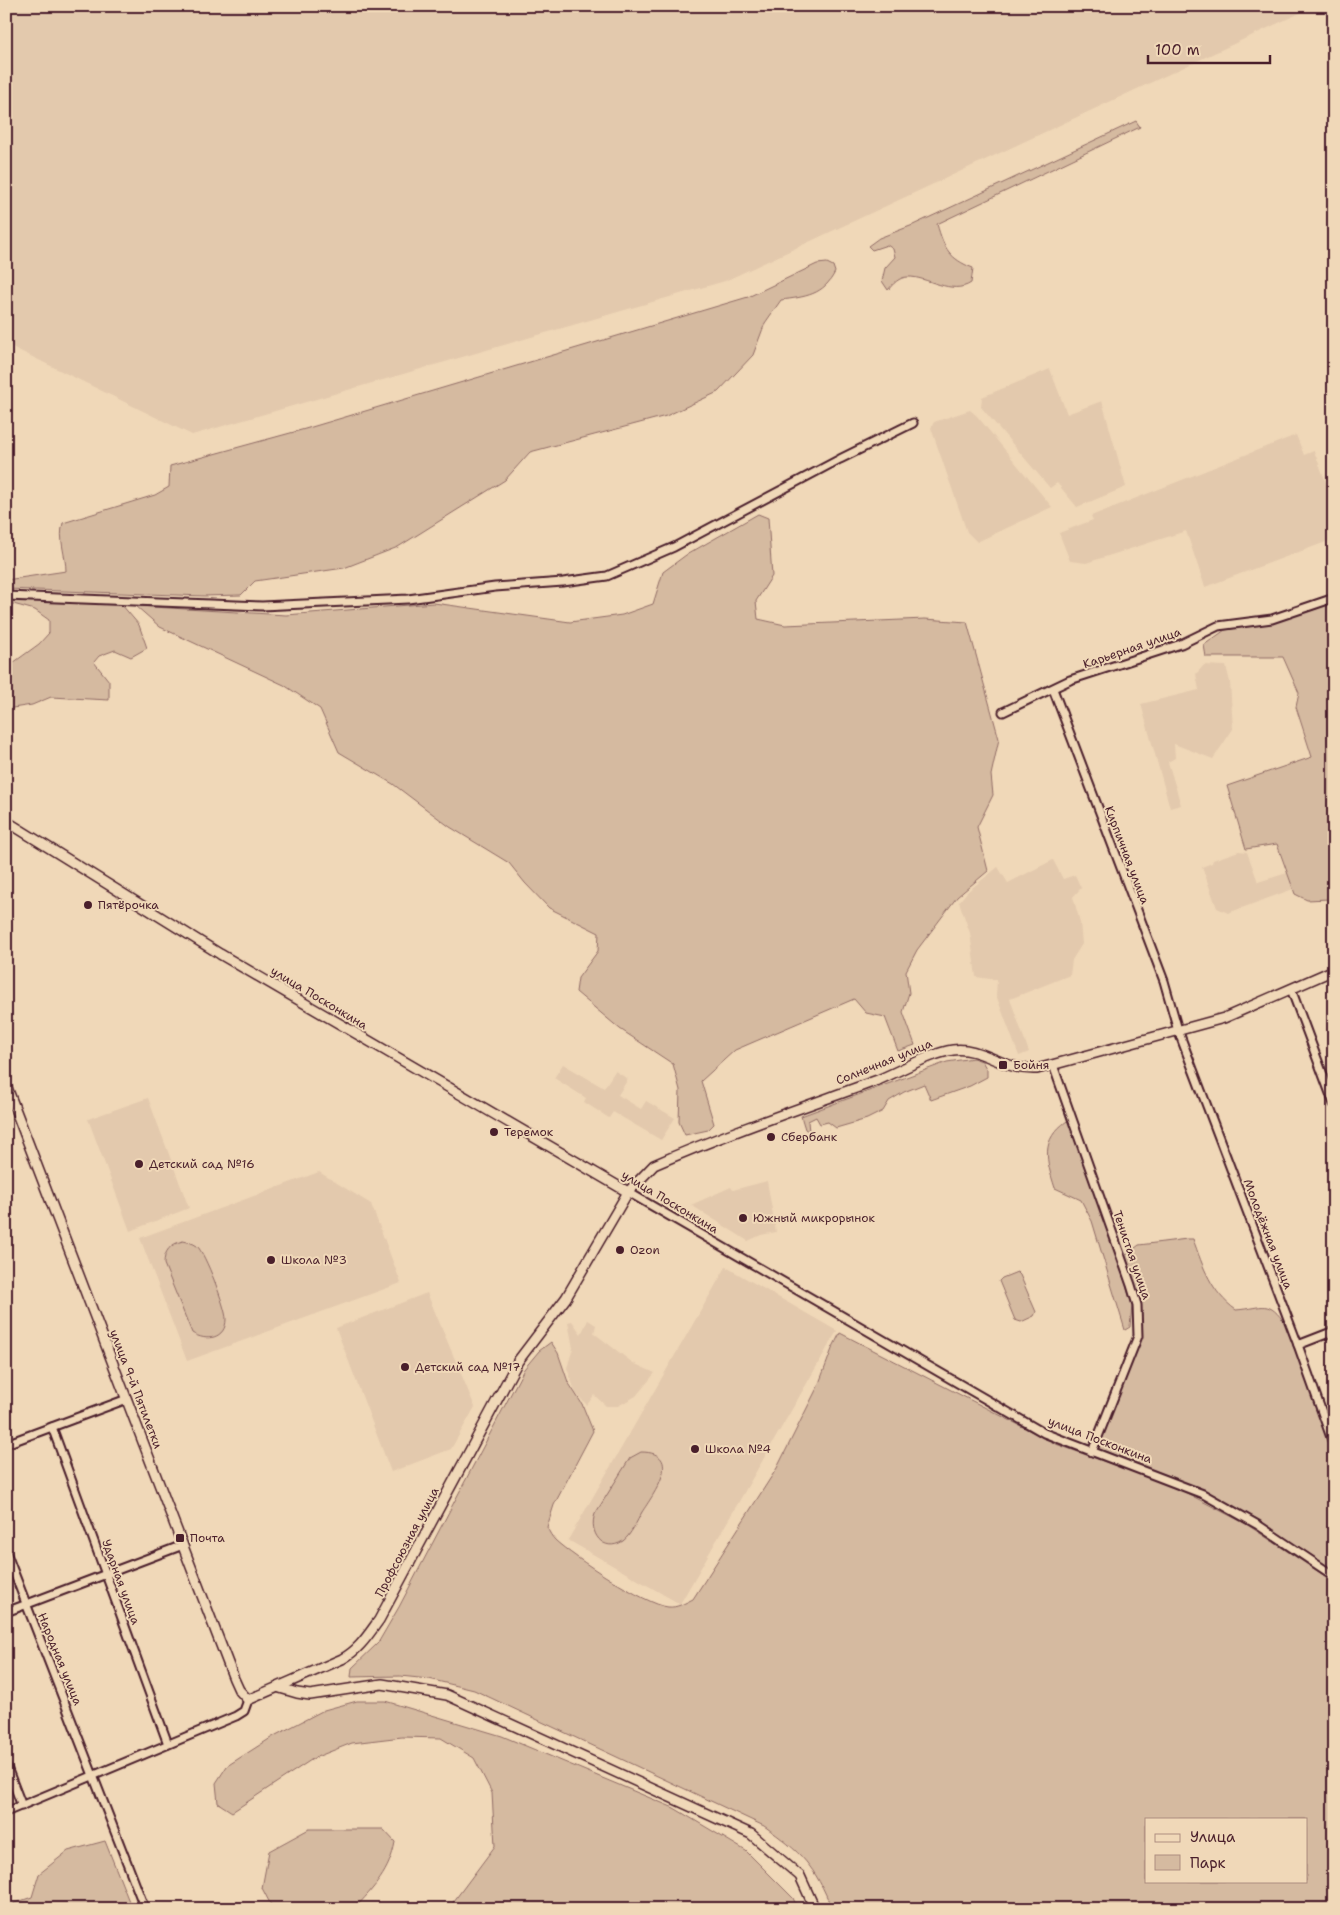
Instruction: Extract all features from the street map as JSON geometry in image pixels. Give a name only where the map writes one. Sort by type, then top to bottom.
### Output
[{"type":"street","points":[[6,596],[262,606],[408,599],[495,587],[563,582],[608,576],[674,547],[840,458],[913,423]]},
{"type":"street","name":"Карьерная улица","points":[[1003,712],[1070,680],[1181,644],[1218,626],[1272,619],[1334,598]]},
{"type":"street","name":"Кирпичная улица","points":[[1053,688],[1164,981],[1178,1030]]},
{"type":"street","name":"улица Посконкина","points":[[6,821],[220,954],[1044,1433],[1181,1483],[1258,1525],[1334,1576]]},
{"type":"street","name":"Солнечная улица","points":[[628,1192],[654,1165],[908,1068],[943,1052],[973,1051],[1003,1064],[1026,1069],[1053,1065],[1122,1044],[1224,1018],[1334,970]]},
{"type":"street","points":[[1291,990],[1334,1104]]},
{"type":"street","name":"Молодёжная улица","points":[[1178,1030],[1298,1345],[1334,1446]]},
{"type":"street","name":"Тенистая улица","points":[[1053,1065],[1131,1285],[1138,1312],[1138,1336],[1092,1452]]},
{"type":"street","name":"улица 9-й Пятилетки","points":[[6,1085],[234,1679],[239,1690],[248,1700]]},
{"type":"street","name":"Профсоюзная улица","points":[[6,1812],[236,1716],[244,1711],[248,1700],[280,1688],[351,1655],[379,1620],[518,1361],[566,1298],[628,1192]]},
{"type":"street","points":[[1298,1345],[1334,1331]]},
{"type":"street","points":[[6,1444],[127,1399]]},
{"type":"street","name":"Ударная улица","points":[[52,1427],[168,1744]]},
{"type":"street","points":[[6,1612],[183,1545]]},
{"type":"street","name":"Народная улица","points":[[6,1552],[146,1909]]},
{"type":"street","points":[[280,1688],[310,1695],[382,1684],[447,1695],[606,1766],[751,1834],[800,1876],[815,1909]]},
{"type":"street","points":[[6,1765],[22,1806]]},
{"type":"shaded area","points":[[6,6],[1315,6],[725,281],[192,435],[6,344]]},
{"type":"shaded area","points":[[1050,369],[1067,414],[1102,401],[1126,487],[1077,507],[1057,483],[1050,488],[981,407],[982,397]]},
{"type":"shaded area","points":[[970,410],[1052,507],[977,542],[967,532],[931,428],[934,422]]},
{"type":"shaded area","points":[[1296,435],[1304,455],[1314,451],[1334,503],[1334,539],[1205,587],[1186,531],[1086,563],[1070,561],[1059,533],[1093,520],[1091,516]]},
{"type":"shaded area","points":[[1204,665],[1226,666],[1230,682],[1233,729],[1213,759],[1174,744],[1175,758],[1168,762],[1181,805],[1170,808],[1141,704],[1199,690],[1196,674]]},
{"type":"shaded area","points":[[1239,851],[1247,852],[1258,882],[1287,873],[1293,889],[1228,913],[1217,908],[1202,867],[1212,863],[1213,860]]},
{"type":"shaded area","points":[[1053,860],[1063,879],[1075,875],[1081,888],[1073,897],[1080,922],[1082,944],[1072,960],[1070,975],[1010,999],[1029,1052],[1019,1056],[996,995],[997,980],[976,977],[970,933],[959,902],[967,892],[998,867],[1008,883]]},
{"type":"shaded area","points":[[563,1064],[604,1088],[615,1071],[628,1079],[618,1095],[641,1109],[646,1101],[675,1118],[661,1140],[613,1112],[609,1118],[584,1102],[586,1098],[554,1078]]},
{"type":"shaded area","name":"Детский сад №16","points":[[148,1098],[189,1208],[130,1231],[88,1119]]},
{"type":"shaded area","name":"Школа №3","points":[[319,1172],[371,1204],[401,1283],[187,1361],[140,1238]]},
{"type":"shaded area","name":"Южный микрорынок","points":[[767,1181],[776,1232],[761,1235],[748,1241],[691,1205],[731,1187],[733,1190]]},
{"type":"shaded area","name":"Школа №4","points":[[726,1267],[837,1331],[680,1604],[568,1540]]},
{"type":"shaded area","name":"Детский сад №17","points":[[427,1293],[475,1407],[451,1449],[391,1472],[336,1328]]},
{"type":"shaded area","points":[[588,1320],[596,1325],[594,1333],[633,1363],[655,1373],[636,1396],[618,1406],[606,1406],[594,1395],[587,1405],[576,1394],[567,1368],[573,1348],[568,1322],[572,1321],[581,1334]]},
{"type":"green space","points":[[1136,121],[1140,127],[937,224],[945,247],[953,257],[973,268],[971,283],[964,286],[947,287],[905,277],[894,283],[888,290],[882,281],[885,268],[895,257],[893,249],[887,245],[872,250],[868,246],[879,238],[913,225]]},
{"type":"green space","points":[[827,263],[833,266],[835,272],[831,280],[813,294],[781,300],[765,323],[753,355],[718,392],[666,416],[530,452],[505,480],[398,547],[344,568],[255,581],[241,595],[204,596],[6,589],[6,580],[66,571],[61,535],[63,523],[155,495],[169,487],[170,466],[305,429],[748,297],[817,264]]},
{"type":"green space","points":[[758,514],[768,518],[772,576],[756,601],[758,619],[785,625],[925,619],[967,622],[999,739],[991,775],[993,795],[977,827],[988,871],[957,897],[917,950],[906,971],[909,993],[903,1012],[915,1045],[898,1051],[885,1017],[866,1013],[854,999],[735,1050],[701,1081],[714,1124],[708,1130],[685,1135],[679,1122],[680,1090],[673,1064],[620,1029],[576,992],[578,978],[598,951],[599,933],[549,908],[509,863],[450,827],[393,784],[339,752],[320,709],[284,685],[160,627],[136,606],[286,615],[434,603],[570,622],[622,615],[653,604],[663,572],[686,555]]},
{"type":"green space","points":[[6,600],[122,605],[139,625],[147,648],[131,657],[115,650],[99,656],[94,662],[109,681],[109,700],[51,697],[32,705],[6,709],[6,668],[39,644],[49,633],[49,620],[35,610],[6,602]]},
{"type":"green space","points":[[1334,600],[1334,915],[1329,899],[1307,900],[1295,894],[1277,844],[1246,849],[1227,786],[1312,757],[1296,707],[1299,693],[1283,657],[1206,657],[1204,645],[1225,630],[1268,623],[1316,609]]},
{"type":"green space","points":[[973,1058],[982,1061],[987,1070],[987,1077],[970,1086],[931,1100],[924,1084],[904,1092],[889,1101],[883,1111],[867,1119],[836,1128],[828,1122],[820,1124],[816,1117],[808,1121],[809,1132],[805,1129],[801,1116],[947,1062]]},
{"type":"green space","points":[[1067,1121],[1070,1124],[1109,1230],[1132,1305],[1130,1327],[1125,1330],[1092,1221],[1081,1200],[1055,1188],[1049,1168],[1049,1143],[1058,1128]]},
{"type":"green space","points":[[1193,1239],[1209,1278],[1227,1303],[1236,1310],[1259,1307],[1270,1308],[1275,1311],[1286,1325],[1334,1457],[1334,1570],[1257,1519],[1205,1490],[1094,1447],[1139,1326],[1122,1258],[1139,1245]]},
{"type":"green space","points":[[183,1241],[197,1246],[201,1251],[223,1304],[226,1319],[225,1326],[219,1335],[214,1337],[197,1336],[192,1333],[164,1264],[165,1255],[169,1249]]},
{"type":"green space","points":[[1017,1272],[1036,1312],[1034,1316],[1021,1322],[1015,1320],[999,1281]]},
{"type":"green space","points":[[840,1333],[1056,1444],[1175,1487],[1246,1524],[1334,1582],[1334,1909],[832,1909],[826,1894],[806,1861],[788,1844],[764,1826],[474,1690],[429,1679],[400,1676],[351,1677],[352,1668],[378,1643],[399,1607],[524,1369],[539,1351],[551,1342],[558,1353],[568,1382],[582,1404],[593,1431],[554,1505],[547,1527],[554,1539],[564,1548],[593,1568],[644,1598],[668,1607],[675,1607],[693,1599],[777,1468],[818,1386]]},
{"type":"green space","points":[[641,1452],[654,1454],[661,1459],[664,1467],[662,1476],[634,1528],[623,1541],[609,1545],[599,1539],[596,1534],[593,1521],[595,1514],[630,1458]]},
{"type":"green space","points":[[357,1701],[385,1701],[502,1736],[674,1808],[746,1851],[793,1898],[798,1909],[448,1909],[495,1846],[492,1793],[474,1758],[441,1738],[402,1737],[352,1743],[314,1758],[232,1812],[218,1803],[216,1783],[227,1766],[274,1736],[324,1710]]},
{"type":"green space","points":[[309,1829],[383,1829],[395,1842],[389,1862],[380,1879],[354,1909],[273,1909],[262,1888],[269,1851]]},
{"type":"green space","points":[[105,1841],[132,1909],[6,1909],[6,1906],[32,1897],[39,1874],[68,1851]]},
{"type":"place","name":"Пятёрочка","points":[[88,905]]},
{"type":"place","name":"Бойня","points":[[1003,1065]]},
{"type":"place","name":"Теремок","points":[[494,1132]]},
{"type":"place","name":"Сбербанк","points":[[771,1137]]},
{"type":"place","name":"Детский сад №16","points":[[139,1164]]},
{"type":"place","name":"Южный микрорынок","points":[[743,1218]]},
{"type":"place","name":"Ozon","points":[[620,1250]]},
{"type":"place","name":"Школа №3","points":[[271,1260]]},
{"type":"place","name":"Детский сад №17","points":[[405,1367]]},
{"type":"place","name":"Школа №4","points":[[695,1449]]},
{"type":"place","name":"Почта","points":[[180,1538]]}]
